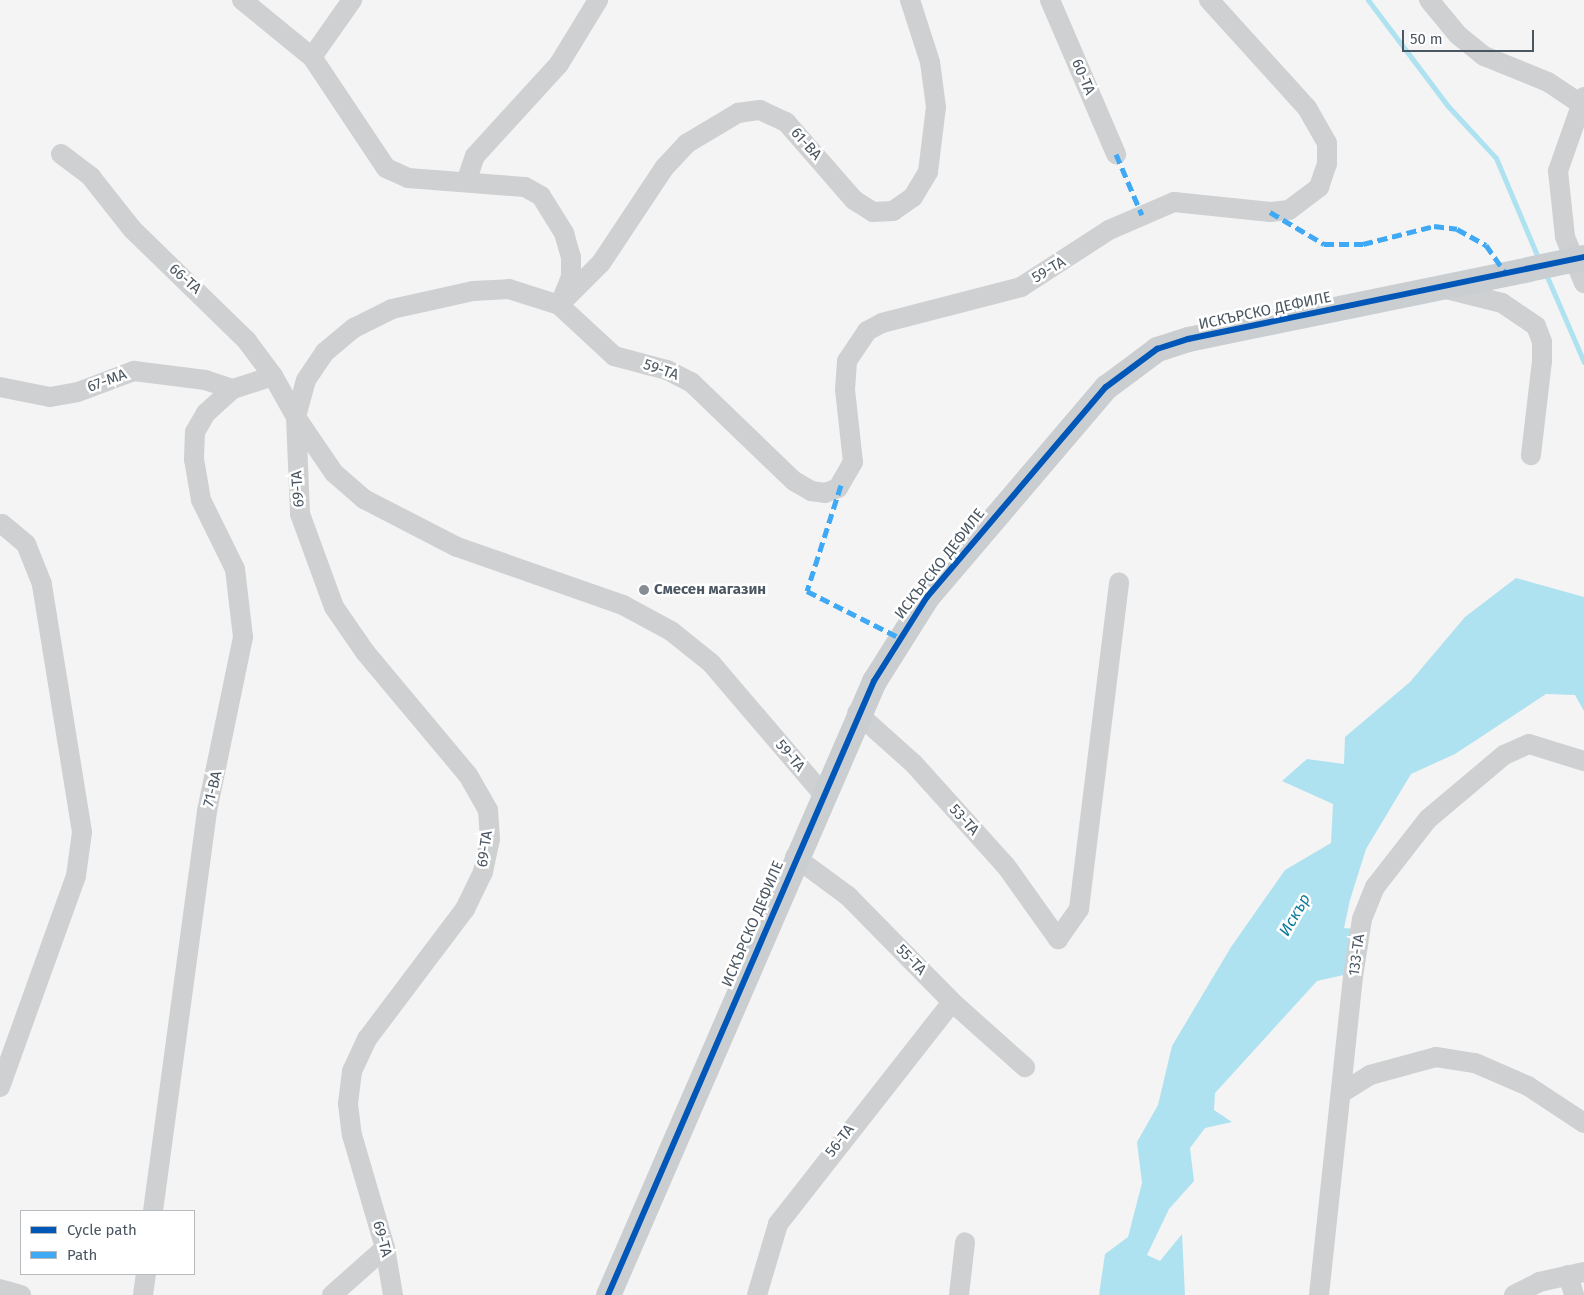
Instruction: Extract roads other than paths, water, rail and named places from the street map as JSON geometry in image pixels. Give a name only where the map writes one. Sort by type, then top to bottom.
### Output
[{"type":"main road","name":"ИСКЪРСКО ДЕФИЛЕ","points":[[608,1295],[857,713],[898,637],[927,597],[1059,439],[1129,366],[1157,349],[1188,339],[1442,288],[1584,257]]},
{"type":"street","points":[[242,0],[312,58],[386,168],[408,178],[467,179],[525,187],[553,211],[571,257],[571,277],[559,305]]},
{"type":"street","points":[[312,58],[352,0]]},
{"type":"street","points":[[467,179],[475,156],[559,64],[598,0]]},
{"type":"street","name":"61-ВА","points":[[559,305],[601,263],[664,168],[686,144],[738,113],[760,110],[786,122],[854,200],[873,212],[893,211],[913,197],[928,172],[936,107],[930,62],[910,0]]},
{"type":"street","name":"60-ТА","points":[[1050,0],[1116,154]]},
{"type":"street","name":"59-ТА","points":[[822,793],[711,662],[671,631],[623,605],[457,547],[364,499],[334,473],[296,417],[306,380],[325,352],[354,328],[392,309],[473,291],[509,289],[559,305],[614,356],[667,370],[691,382],[794,481],[811,491],[825,493],[838,488],[853,462],[845,390],[847,361],[867,331],[882,323],[1020,287],[1109,230],[1174,202],[1280,211],[1289,210],[1319,187],[1327,164],[1327,144],[1307,108],[1209,0]]},
{"type":"street","points":[[1429,0],[1458,35],[1484,56],[1548,82],[1584,103],[1568,134],[1558,171],[1565,237],[1584,283]]},
{"type":"street","name":"66-ТА","points":[[61,154],[91,177],[132,229],[247,341],[273,376],[296,417]]},
{"type":"street","points":[[1442,288],[1502,303],[1536,326],[1542,342],[1542,361],[1531,455]]},
{"type":"street","name":"67-МА","points":[[2,394],[50,397],[78,392],[134,372],[197,378],[233,389]]},
{"type":"street","points":[[233,389],[273,376]]},
{"type":"street","name":"71-ВА","points":[[153,1210],[207,811],[243,637],[235,569],[202,500],[194,459],[195,432],[202,419],[233,389]]},
{"type":"street","name":"69-ТА","points":[[296,417],[300,514],[334,607],[365,652],[468,775],[488,810],[490,839],[483,872],[465,909],[367,1039],[352,1071],[348,1104],[352,1135],[385,1248],[393,1295]]},
{"type":"street","points":[[0,1087],[76,876],[82,832],[42,584],[26,544],[1,529]]},
{"type":"street","name":"53-ТА","points":[[857,713],[914,764],[1006,866],[1058,939],[1078,909],[1118,582]]},
{"type":"street","name":"133-ТА","points":[[1319,1295],[1362,919],[1393,858],[1428,818],[1504,755],[1529,744],[1584,762]]},
{"type":"street","name":"55-ТА","points":[[795,857],[848,896],[952,1002],[1025,1067]]},
{"type":"street","name":"56-ТА","points":[[757,1295],[778,1224],[952,1002]]},
{"type":"street","points":[[1343,1092],[1370,1075],[1436,1057],[1475,1063],[1528,1086],[1584,1123]]},
{"type":"street","points":[[959,1295],[965,1242]]},
{"type":"street","points":[[332,1295],[385,1248]]},
{"type":"street","points":[[1514,1295],[1576,1273],[1574,1295]]},
{"type":"street","points":[[143,1295],[146,1275]]},
{"type":"street","points":[[0,1289],[21,1295]]},
{"type":"water","name":"Искър","points":[[1516,578],[1584,597],[1584,711],[1575,695],[1546,694],[1455,754],[1411,774],[1366,849],[1350,900],[1344,928],[1355,929],[1348,974],[1317,981],[1215,1093],[1214,1110],[1232,1122],[1205,1128],[1190,1148],[1194,1181],[1169,1209],[1147,1255],[1160,1261],[1182,1234],[1185,1295],[1099,1295],[1105,1254],[1128,1237],[1142,1183],[1137,1142],[1158,1105],[1172,1046],[1231,947],[1285,870],[1331,843],[1333,804],[1282,781],[1307,759],[1344,764],[1345,737],[1410,682],[1465,617]]},
{"type":"waterway","points":[[1368,0],[1447,105],[1496,158],[1539,260]]},
{"type":"waterway","points":[[1545,272],[1584,362]]},
{"type":"place","name":"Смесен магазин","points":[[644,590]]}]
